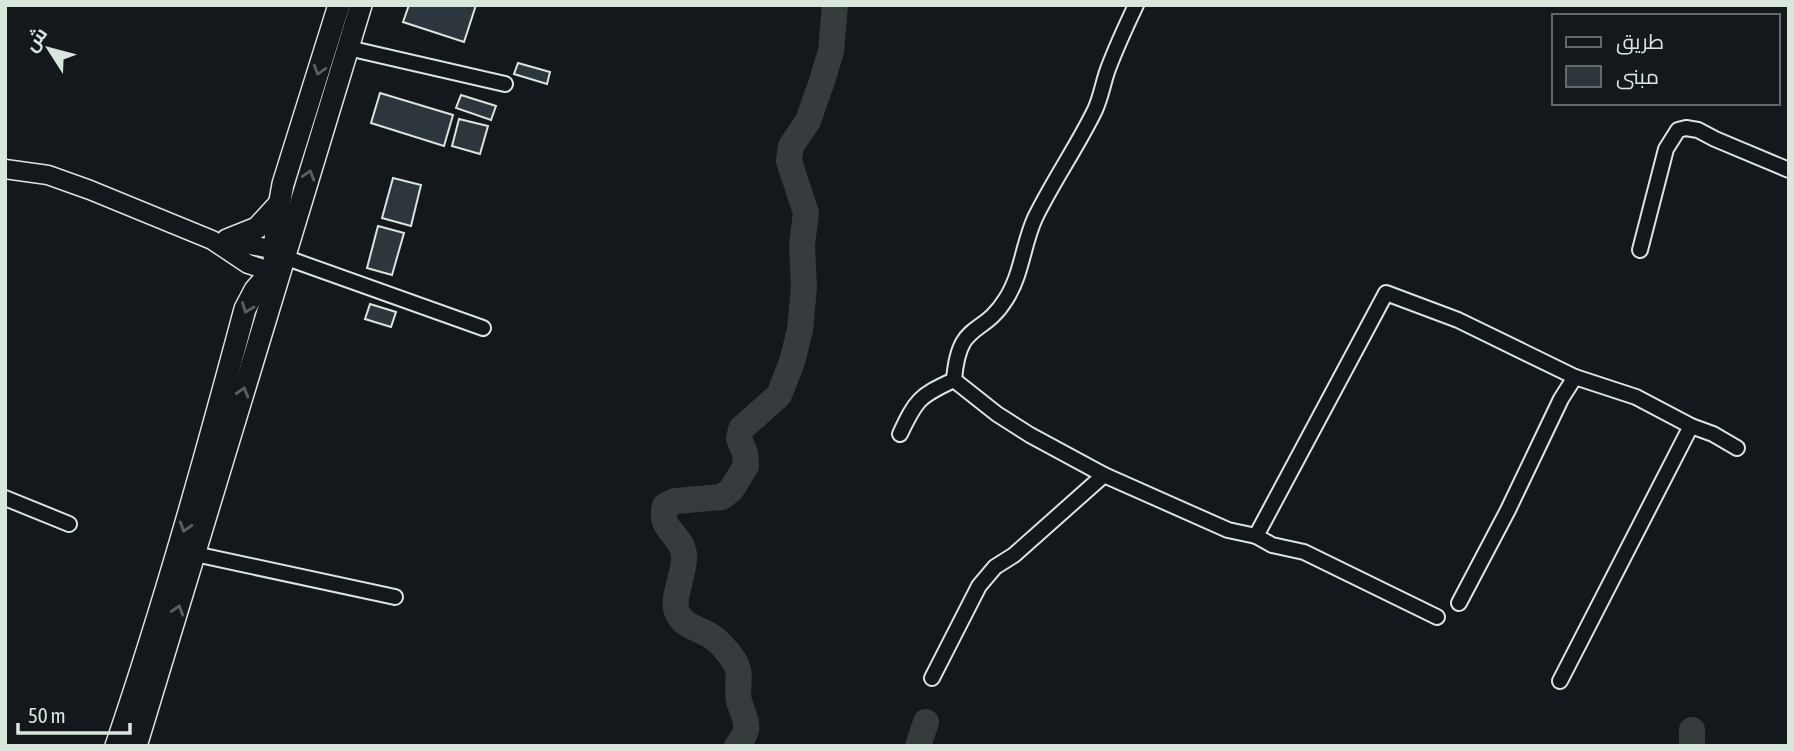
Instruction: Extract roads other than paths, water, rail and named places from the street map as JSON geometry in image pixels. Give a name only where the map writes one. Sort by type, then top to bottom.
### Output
[{"type":"main road","points":[[277,264],[279,204],[283,184],[339,5]]},
{"type":"main road","points":[[136,746],[200,475],[277,264],[361,5]]},
{"type":"main road","points":[[219,240],[257,228],[279,204]]},
{"type":"main road","points":[[116,746],[195,554],[245,348]]},
{"type":"street","points":[[954,380],[961,342],[971,330],[1004,303],[1014,286],[1034,220],[1097,107],[1107,72],[1136,5]]},
{"type":"street","points":[[348,48],[505,84]]},
{"type":"street","points":[[1640,250],[1666,149],[1678,130],[1698,130],[1789,170]]},
{"type":"street","points":[[5,169],[30,171],[68,181],[219,240],[256,245],[277,264],[483,328]]},
{"type":"street","points":[[1256,537],[1386,293],[1458,320],[1575,377],[1636,397],[1737,448]]},
{"type":"street","points":[[1459,603],[1488,552],[1561,399],[1575,377]]},
{"type":"street","points":[[900,434],[921,398],[931,390],[954,380]]},
{"type":"street","points":[[954,380],[997,414],[1030,435],[1104,475],[1217,526],[1256,537],[1272,545],[1304,552],[1328,562],[1437,617]]},
{"type":"street","points":[[1560,681],[1691,426]]},
{"type":"street","points":[[932,678],[979,586],[995,567],[1014,555],[1104,475]]},
{"type":"street","points":[[5,498],[69,524]]},
{"type":"street","points":[[195,554],[395,597]]},
{"type":"waterway","points":[[737,746],[746,728],[738,696],[738,669],[718,642],[687,624],[677,612],[676,599],[684,554],[679,541],[665,521],[665,506],[675,501],[722,497],[731,490],[746,466],[745,453],[739,439],[741,429],[779,395],[792,362],[800,330],[804,287],[802,245],[806,213],[789,161],[791,146],[808,121],[831,51],[835,5]]},
{"type":"waterway","points":[[918,746],[926,722]]},
{"type":"waterway","points":[[1692,730],[1692,746]]}]
